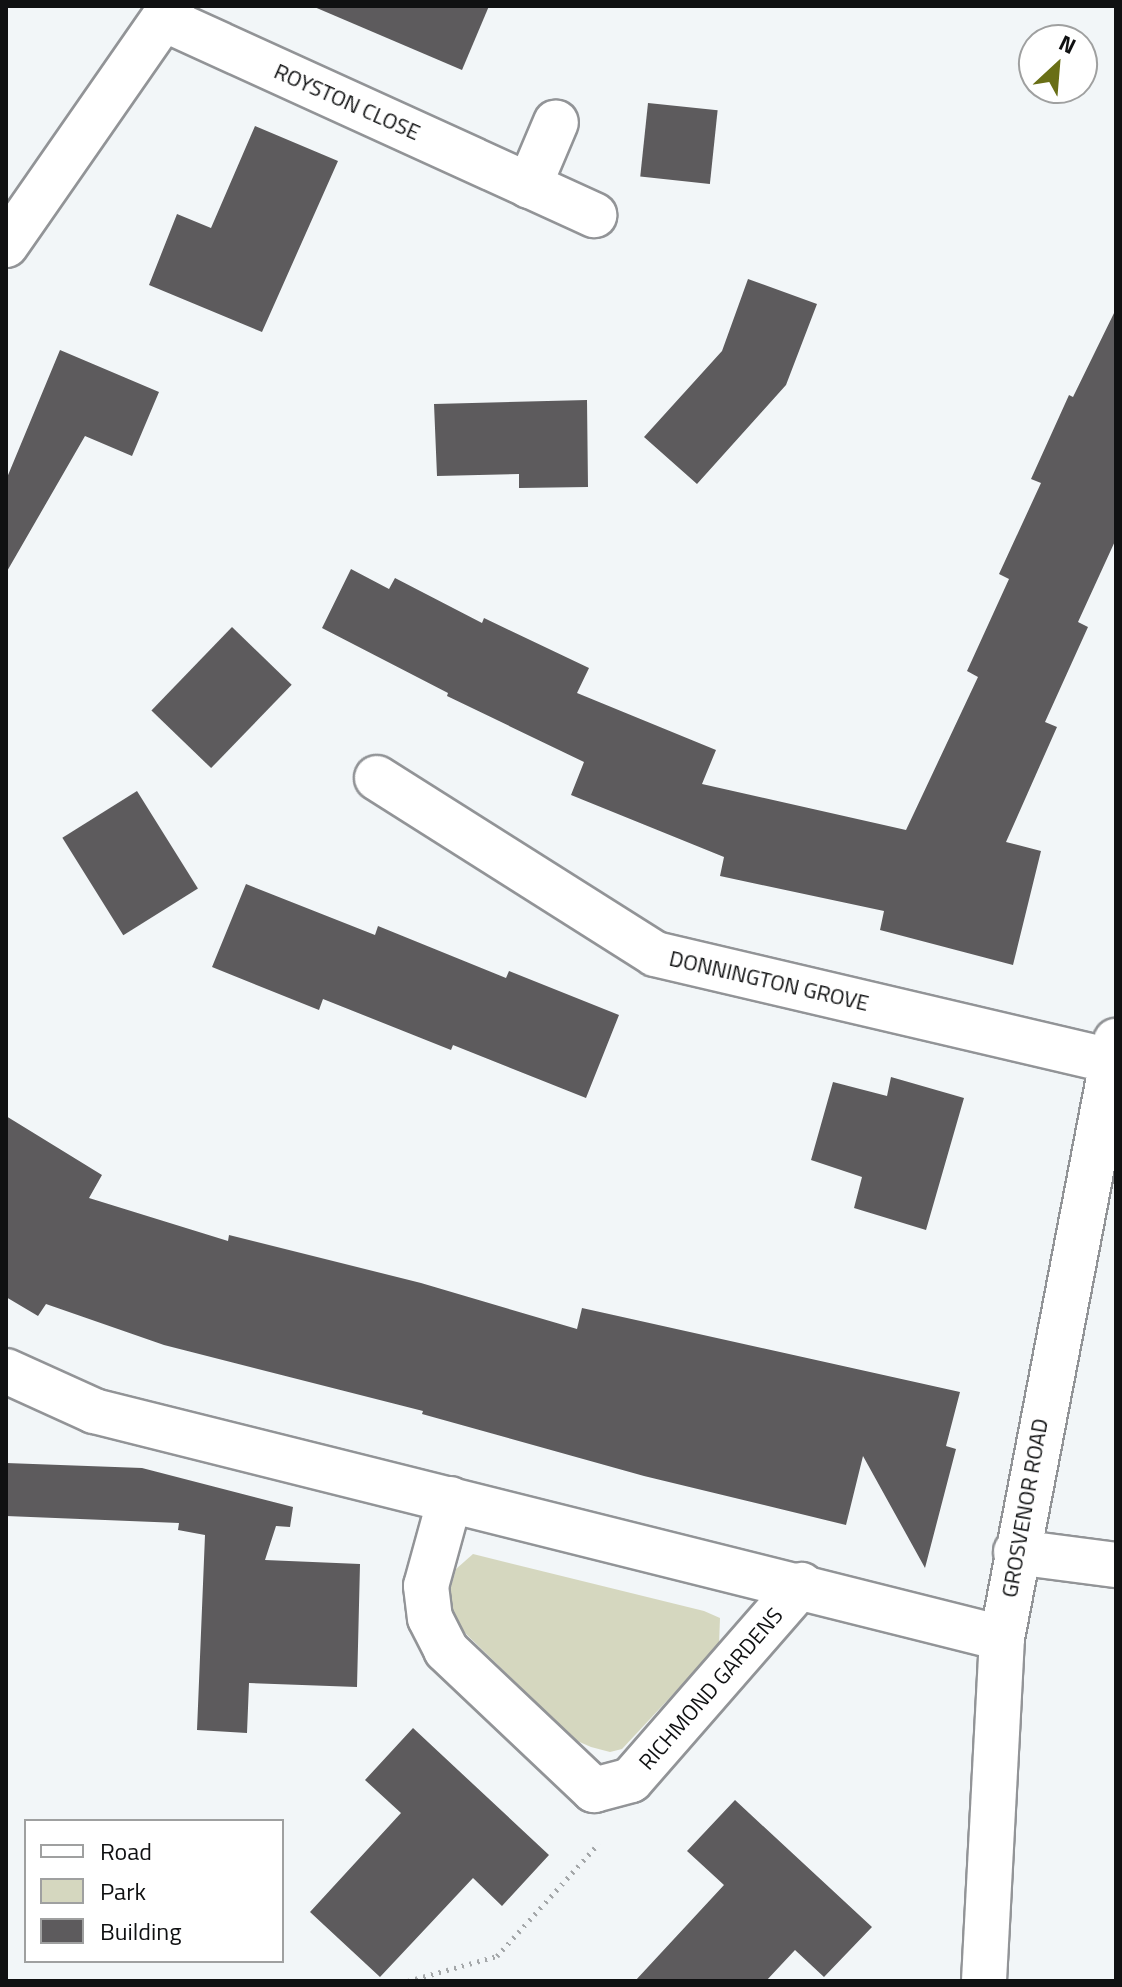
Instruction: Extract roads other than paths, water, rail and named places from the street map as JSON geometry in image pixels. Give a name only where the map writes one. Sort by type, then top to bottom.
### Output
[{"type":"street","name":"ROYSTON CLOSE","points":[[168,13],[594,215]]},
{"type":"street","points":[[6,245],[168,13]]},
{"type":"street","points":[[529,186],[556,122]]},
{"type":"street","name":"DONNINGTON GROVE","points":[[377,778],[655,954],[1113,1051]]},
{"type":"street","name":"GROSVENOR ROAD","points":[[984,1981],[1002,1638],[1113,1051]]},
{"type":"street","name":"RICHMOND GARDENS","points":[[6,1371],[94,1411],[801,1585],[1002,1638]]},
{"type":"street","name":"RICHMOND GARDENS","points":[[450,1499],[426,1586],[430,1618],[446,1650],[594,1790],[631,1780],[801,1585]]},
{"type":"street","points":[[1016,1552],[1116,1565]]}]
